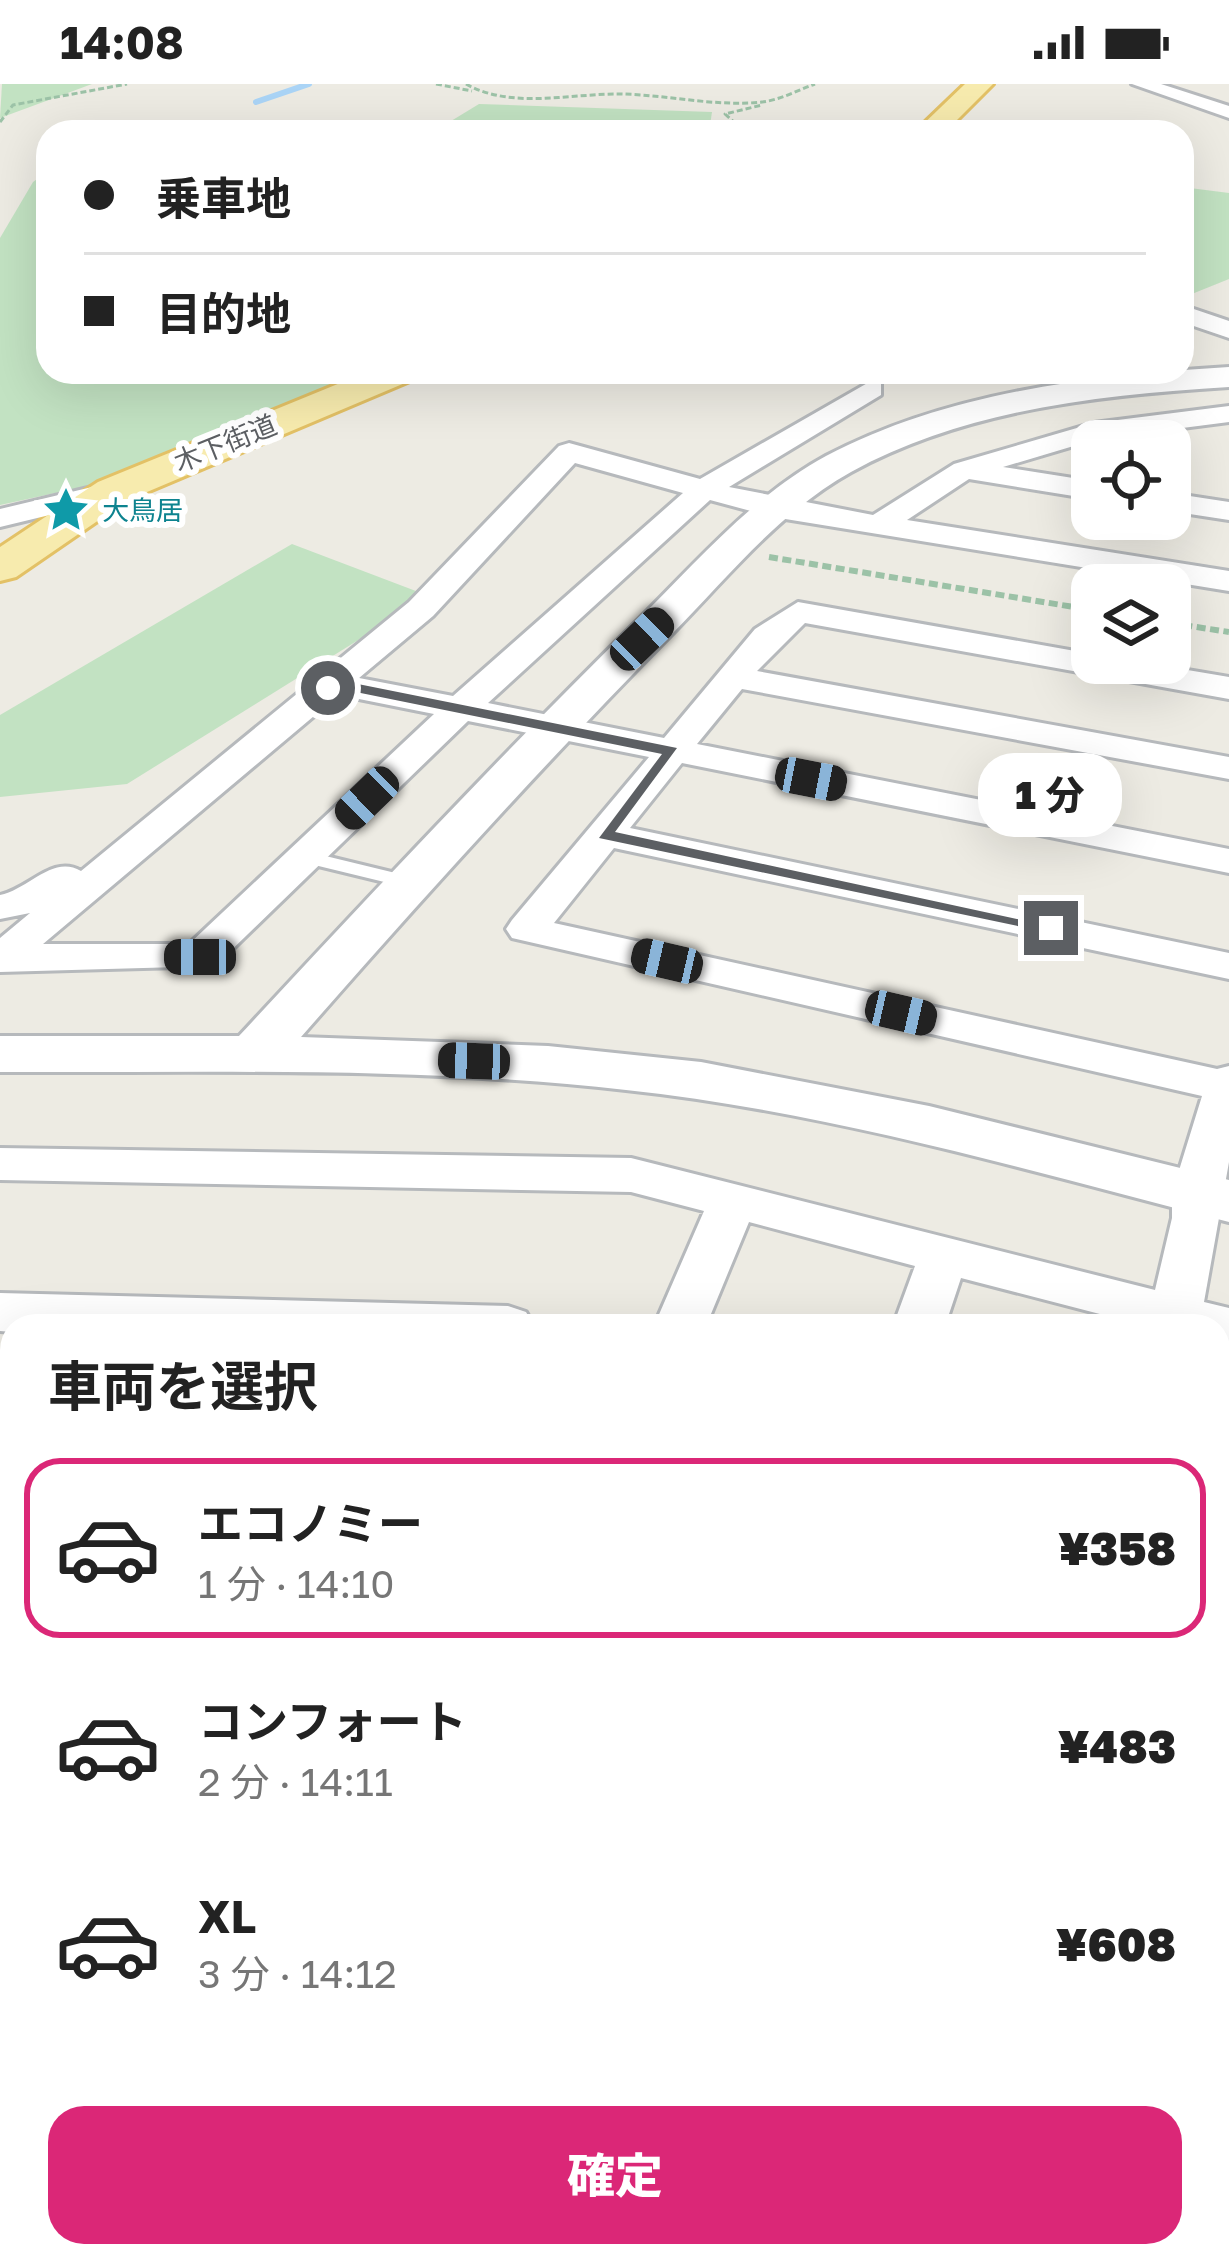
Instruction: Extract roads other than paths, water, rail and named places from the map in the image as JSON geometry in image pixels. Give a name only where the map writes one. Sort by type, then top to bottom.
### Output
[{"type":"main road","points":[[942,120],[980,84]]},
{"type":"main road","name":"木下街道","points":[[0,568],[67,517],[113,491],[370,384]]},
{"type":"street","points":[[1142,84],[1229,112]]},
{"type":"street","points":[[1194,317],[1229,330]]},
{"type":"street","points":[[1194,380],[1229,377]]},
{"type":"street","points":[[254,1056],[552,728],[773,508],[836,466],[882,444],[1048,395],[1159,384]]},
{"type":"street","points":[[1,958],[200,957],[460,709],[706,487],[871,389]]},
{"type":"street","points":[[1048,395],[1090,420]]},
{"type":"street","points":[[1175,420],[1229,413]]},
{"type":"street","points":[[880,524],[964,470],[1071,439]]},
{"type":"street","points":[[1191,442],[1208,444]]},
{"type":"street","points":[[1,958],[404,624],[569,452],[773,508],[1229,581]]},
{"type":"street","points":[[964,470],[1071,487]]},
{"type":"street","points":[[0,518],[113,491]]},
{"type":"street","points":[[1191,505],[1229,511]]},
{"type":"street","points":[[1175,1314],[1197,1218],[1212,1197],[1229,1085],[526,929],[767,636],[798,612],[1229,688]]},
{"type":"street","points":[[0,907],[34,900],[340,660],[387,626],[404,624]]},
{"type":"street","points":[[734,676],[1229,767]]},
{"type":"street","points":[[333,683],[1229,860]]},
{"type":"street","points":[[604,834],[1229,966]]},
{"type":"street","points":[[0,1054],[254,1056],[548,1064],[631,1071],[785,1096],[1212,1197]]},
{"type":"street","points":[[0,1164],[631,1175],[1153,1314]]},
{"type":"street","points":[[685,1314],[733,1201]]},
{"type":"street","points":[[924,1314],[944,1255]]},
{"type":"street","points":[[0,1312],[73,1314]]},
{"type":"lane","points":[[305,857],[410,882]]},
{"type":"waterway","points":[[256,102],[309,84]]},
{"type":"place","name":"大鳥居","points":[[66,510]]}]
